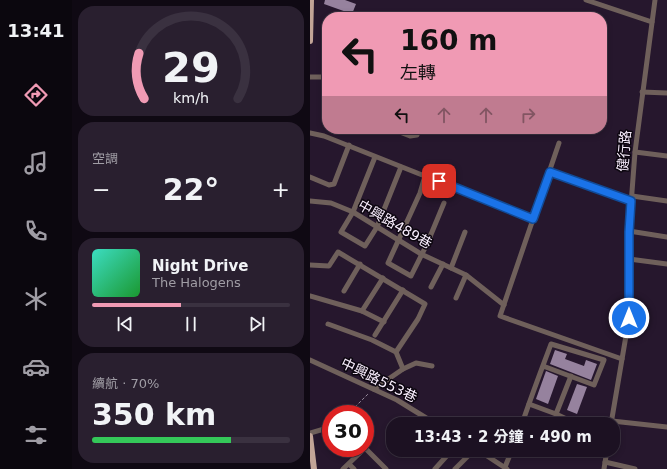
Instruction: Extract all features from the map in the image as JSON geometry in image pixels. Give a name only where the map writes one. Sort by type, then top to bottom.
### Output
[{"type":"main road","points":[[310,41],[311,0]]},
{"type":"main road","points":[[310,436],[314,469]]},
{"type":"street","points":[[586,0],[652,22]]},
{"type":"street","name":"健行路","points":[[612,417],[629,318],[629,232],[635,152],[655,0]]},
{"type":"street","points":[[310,76],[322,77]]},
{"type":"street","points":[[642,92],[667,93]]},
{"type":"street","points":[[310,133],[324,136],[533,219]]},
{"type":"street","points":[[405,134],[410,136],[417,134]]},
{"type":"street","points":[[559,143],[500,316],[622,360]]},
{"type":"street","points":[[310,177],[329,185],[334,184],[349,146]]},
{"type":"street","points":[[635,152],[667,156]]},
{"type":"street","points":[[375,156],[353,212],[341,232],[365,246],[377,226],[401,167]]},
{"type":"street","points":[[550,172],[632,199],[667,201]]},
{"type":"street","points":[[425,176],[388,263],[411,276],[421,254],[428,244],[444,203]]},
{"type":"street","name":"中興路489巷","points":[[310,201],[331,203],[353,212],[421,254],[466,275],[504,305]]},
{"type":"street","points":[[451,268],[465,232]]},
{"type":"street","points":[[629,232],[667,237]]},
{"type":"street","points":[[310,264],[329,266],[338,252],[424,304],[418,319],[396,352]]},
{"type":"street","points":[[629,259],[667,264]]},
{"type":"street","points":[[344,291],[360,264]]},
{"type":"street","points":[[431,287],[443,264]]},
{"type":"street","points":[[456,298],[466,275]]},
{"type":"street","points":[[362,311],[383,278]]},
{"type":"street","points":[[375,335],[403,290]]},
{"type":"street","points":[[310,296],[362,311],[384,322]]},
{"type":"street","points":[[328,324],[372,340],[396,352],[403,369]]},
{"type":"street","points":[[524,417],[551,344],[604,360],[594,385],[543,366]]},
{"type":"street","name":"中興路553巷","points":[[310,360],[397,400],[425,417]]},
{"type":"street","points":[[374,389],[403,369],[416,363],[432,366]]},
{"type":"street","points":[[556,414],[571,376]]},
{"type":"street","points":[[529,404],[562,417]]},
{"type":"street","points":[[620,423],[667,427]]},
{"type":"street","points":[[310,433],[322,430]]},
{"type":"street","points":[[343,469],[356,457]]},
{"type":"street","points":[[374,457],[386,469]]},
{"type":"street","points":[[435,469],[446,457]]},
{"type":"street","points":[[455,469],[467,457]]},
{"type":"street","points":[[489,457],[506,468],[510,457]]},
{"type":"street","points":[[604,469],[606,457]]},
{"type":"street","points":[[605,462],[635,469]]},
{"type":"street","points":[[349,464],[354,469]]},
{"type":"path","points":[[357,405],[374,389]]},
{"type":"building","points":[[325,0],[345,0],[356,4],[353,12],[346,12],[324,4]]},
{"type":"building","points":[[555,350],[567,354],[565,359],[584,366],[586,360],[597,364],[591,380],[550,364]]},
{"type":"building","points":[[546,371],[558,376],[548,404],[536,399]]},
{"type":"building","points":[[577,384],[587,387],[577,414],[567,410]]},
{"type":"route","points":[[439,181],[533,219],[550,172],[631,201],[629,232],[629,318]]}]
